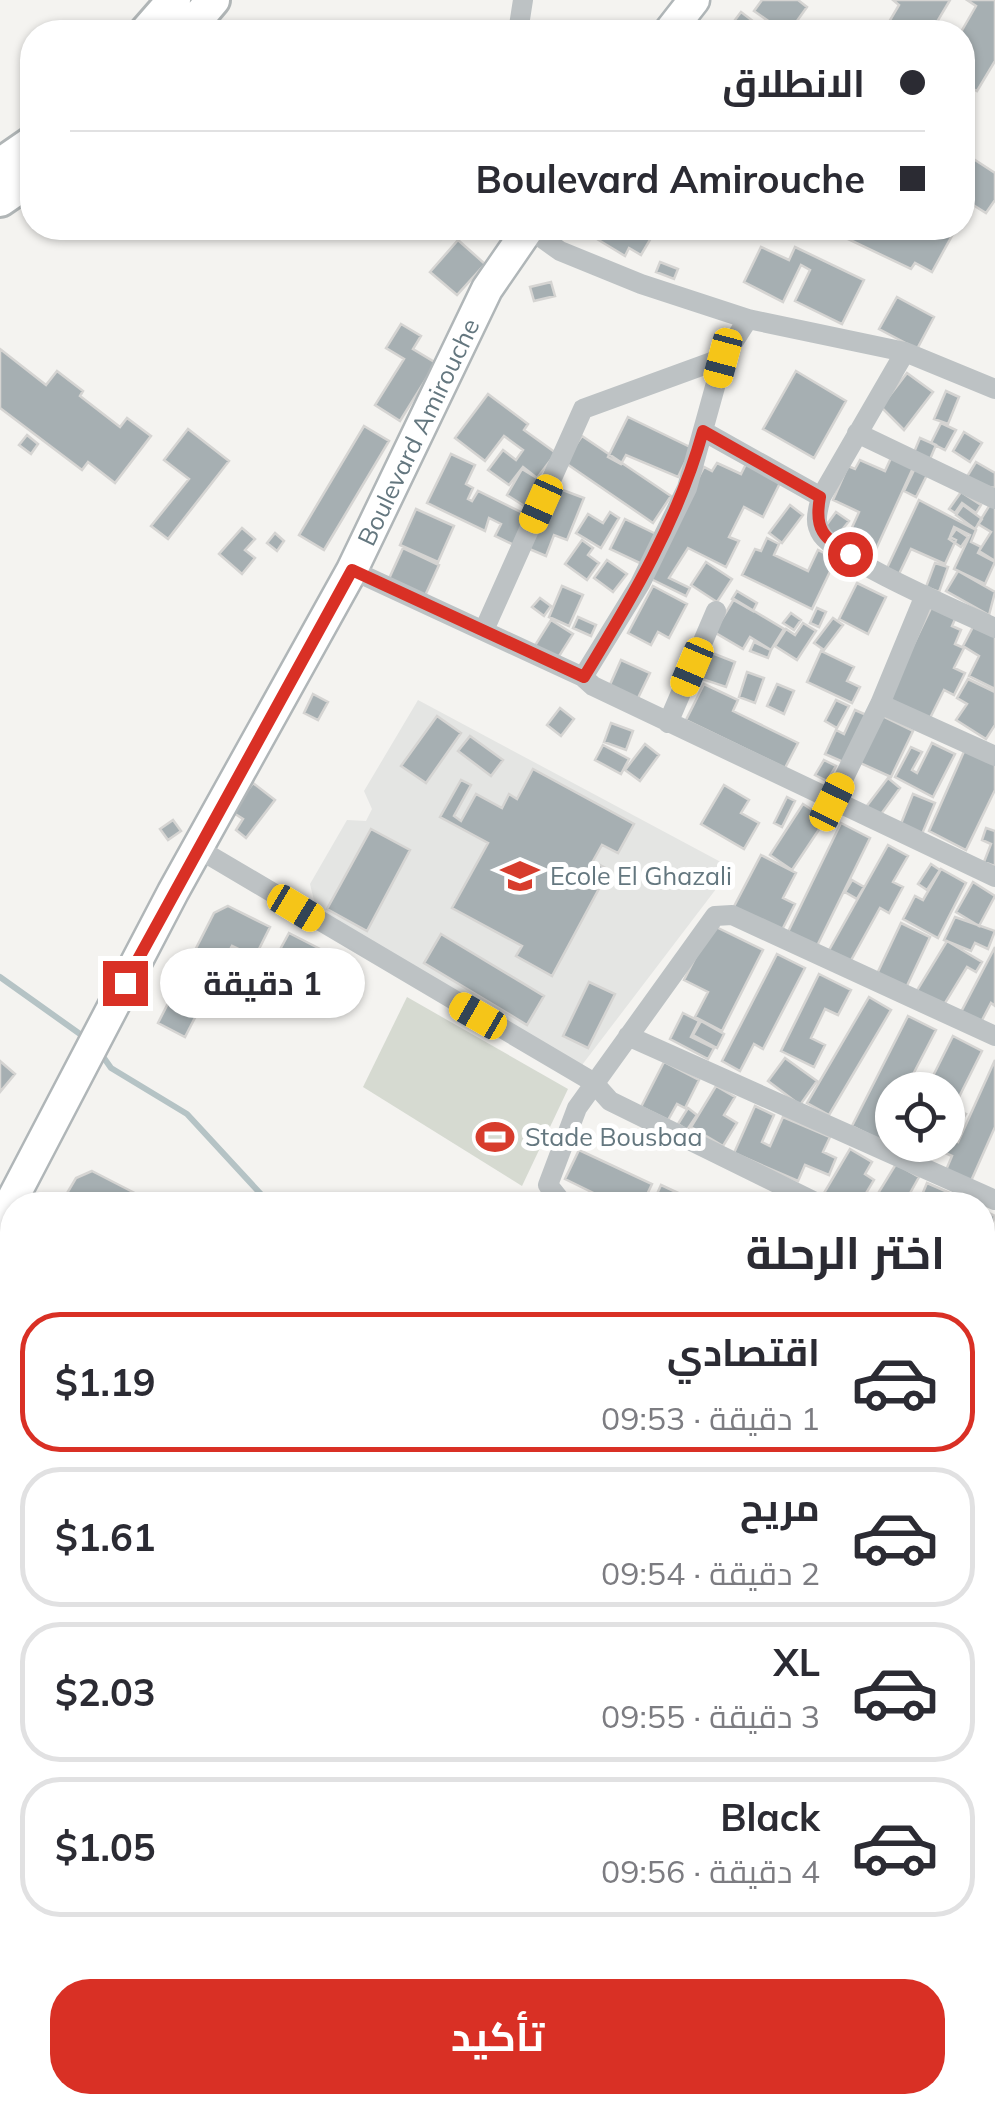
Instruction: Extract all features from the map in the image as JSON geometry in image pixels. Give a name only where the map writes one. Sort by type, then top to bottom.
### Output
[{"type":"highway","points":[[156,20],[174,0]]},
{"type":"highway","points":[[196,20],[213,0]]},
{"type":"main road","points":[[678,20],[694,0]]},
{"type":"main road","name":"Boulevard Amirouche","points":[[16,1192],[197,848],[352,570],[488,288],[520,240]]},
{"type":"street","points":[[547,240],[586,264],[748,319],[905,352],[995,389]]},
{"type":"street","points":[[584,677],[640,584],[686,488],[723,358],[748,319]]},
{"type":"street","points":[[905,352],[820,497],[816,522],[824,538],[925,596],[995,628]]},
{"type":"street","points":[[484,630],[583,409],[723,358]]},
{"type":"street","points":[[703,431],[820,497]]},
{"type":"street","points":[[858,434],[995,498]]},
{"type":"street","points":[[352,570],[584,677],[593,686],[668,723],[995,877]]},
{"type":"street","points":[[832,802],[880,704],[925,596]]},
{"type":"street","points":[[668,723],[716,611]]},
{"type":"street","points":[[880,704],[995,756]]},
{"type":"street","points":[[197,848],[594,1082],[610,1101],[795,1192]]},
{"type":"street","points":[[554,1192],[548,1184],[550,1169],[576,1108],[708,924],[723,913],[995,1036]]},
{"type":"street","points":[[628,1036],[977,1192]]},
{"type":"shaded area","name":"Ecole El Ghazali","points":[[418,700],[732,868],[582,1065],[317,913],[310,884],[347,820],[366,821],[372,809],[364,791]]},
{"type":"shaded area","name":"Stade Bousbaa","points":[[407,997],[568,1089],[522,1186],[363,1087]]},
{"type":"building","points":[[762,0],[798,0],[807,7],[798,20],[767,20],[754,11]]},
{"type":"building","points":[[893,0],[950,0],[938,20],[890,20],[899,5]]},
{"type":"building","points":[[967,0],[995,0],[995,61],[977,91],[975,20],[968,20],[976,6]]},
{"type":"building","points":[[741,12],[752,20],[735,20]]},
{"type":"building","points":[[975,160],[995,173],[995,200],[986,213],[975,206]]},
{"type":"building","points":[[458,240],[485,264],[457,295],[430,272]]},
{"type":"building","points":[[599,240],[650,240],[641,255],[629,248],[625,256]]},
{"type":"building","points":[[850,240],[950,240],[932,272],[915,263],[911,269]]},
{"type":"building","points":[[761,247],[789,260],[795,247],[864,280],[842,324],[795,301],[810,270],[801,265],[783,302],[744,282]]},
{"type":"building","points":[[660,262],[678,269],[674,279],[656,272]]},
{"type":"building","points":[[551,282],[555,296],[534,301],[530,287]]},
{"type":"building","points":[[897,297],[934,317],[917,349],[879,329]]},
{"type":"building","points":[[401,324],[421,336],[413,349],[436,363],[400,421],[375,405],[404,359],[386,348]]},
{"type":"building","points":[[0,349],[46,385],[57,371],[83,391],[80,396],[120,427],[127,418],[151,436],[115,483],[88,462],[82,470],[0,408]]},
{"type":"building","points":[[796,371],[846,401],[814,458],[763,429]]},
{"type":"building","points":[[907,373],[933,392],[904,430],[881,407]]},
{"type":"building","points":[[946,391],[959,397],[948,424],[934,419]]},
{"type":"building","points":[[488,394],[528,424],[524,430],[556,453],[537,478],[523,467],[509,485],[488,470],[503,450],[516,460],[523,450],[504,436],[485,461],[455,438]]},
{"type":"building","points":[[628,417],[692,448],[678,477],[626,455],[621,464],[608,457]]},
{"type":"building","points":[[941,423],[956,430],[945,450],[931,443]]},
{"type":"building","points":[[364,426],[389,441],[324,550],[299,535]]},
{"type":"building","points":[[188,429],[229,461],[168,539],[151,526],[189,479],[164,460]]},
{"type":"building","points":[[964,432],[982,443],[970,462],[953,451]]},
{"type":"building","points":[[27,435],[38,444],[31,454],[19,445]]},
{"type":"building","points":[[582,436],[671,496],[653,523],[564,462]]},
{"type":"building","points":[[920,438],[936,445],[928,464],[912,457]]},
{"type":"building","points":[[451,454],[475,465],[466,484],[473,488],[468,499],[472,501],[478,491],[533,518],[518,547],[495,536],[501,524],[489,518],[485,531],[427,503]]},
{"type":"building","points":[[891,458],[913,468],[872,558],[844,545],[859,512],[833,500],[848,466],[855,469],[860,460],[885,471]]},
{"type":"building","points":[[976,462],[995,473],[995,488],[963,483]]},
{"type":"building","points":[[717,463],[741,474],[746,464],[781,481],[763,517],[744,507],[729,537],[739,541],[726,567],[688,548],[669,578],[690,588],[686,596],[647,577],[704,467],[712,471]]},
{"type":"building","points":[[915,468],[927,475],[916,497],[904,491]]},
{"type":"building","points":[[522,469],[545,483],[529,509],[507,495]]},
{"type":"building","points":[[552,486],[584,498],[567,540],[554,535],[546,556],[527,548]]},
{"type":"building","points":[[961,492],[981,505],[976,513],[962,503],[955,513],[949,509]]},
{"type":"building","points":[[919,500],[976,530],[971,542],[981,547],[978,553],[995,562],[985,584],[954,569],[970,535],[954,527],[950,537],[956,540],[945,564],[911,549],[899,574],[887,568]]},
{"type":"building","points":[[991,503],[995,505],[995,561],[979,551],[991,532],[978,524]]},
{"type":"building","points":[[790,505],[803,515],[782,543],[769,533]]},
{"type":"building","points":[[963,505],[982,519],[975,529],[956,515]]},
{"type":"building","points":[[416,509],[454,526],[438,562],[400,545]]},
{"type":"building","points":[[610,512],[619,518],[601,548],[576,533],[588,514],[603,523]]},
{"type":"building","points":[[836,512],[849,521],[834,540],[822,531]]},
{"type":"building","points":[[625,519],[658,535],[644,565],[610,549]]},
{"type":"building","points":[[242,528],[255,539],[245,550],[255,558],[242,574],[219,554]]},
{"type":"building","points":[[956,529],[968,537],[961,547],[949,539]]},
{"type":"building","points":[[275,533],[284,541],[277,551],[267,543]]},
{"type":"building","points":[[767,538],[779,544],[774,555],[808,571],[818,550],[836,559],[812,609],[742,575],[755,549],[761,551]]},
{"type":"building","points":[[582,540],[593,548],[588,555],[599,563],[587,580],[565,564]]},
{"type":"building","points":[[403,548],[439,565],[423,600],[387,583]]},
{"type":"building","points":[[607,560],[627,574],[613,592],[594,578]]},
{"type":"building","points":[[706,562],[732,579],[717,602],[691,585]]},
{"type":"building","points":[[935,563],[948,567],[939,592],[926,587]]},
{"type":"building","points":[[958,571],[995,592],[989,615],[946,591]]},
{"type":"building","points":[[857,583],[886,597],[868,634],[839,619]]},
{"type":"building","points":[[562,586],[583,595],[569,626],[549,617]]},
{"type":"building","points":[[653,586],[687,604],[669,638],[658,632],[651,645],[628,633]]},
{"type":"building","points":[[737,591],[757,603],[753,611],[732,599]]},
{"type":"building","points":[[540,598],[551,606],[544,616],[532,607]]},
{"type":"building","points":[[734,599],[784,629],[771,650],[750,637],[743,649],[714,632]]},
{"type":"building","points":[[932,606],[956,617],[952,626],[961,630],[955,644],[964,648],[954,668],[965,673],[954,695],[944,690],[929,720],[887,700]]},
{"type":"building","points":[[817,608],[826,612],[819,627],[810,623]]},
{"type":"building","points":[[791,613],[801,620],[794,630],[783,623]]},
{"type":"building","points":[[578,617],[596,625],[591,636],[573,628]]},
{"type":"building","points":[[833,618],[843,625],[824,650],[814,643]]},
{"type":"building","points":[[551,620],[573,634],[556,661],[534,647]]},
{"type":"building","points":[[803,623],[816,631],[797,660],[775,646],[786,629],[795,635]]},
{"type":"building","points":[[975,623],[995,633],[995,689],[969,676],[979,656],[963,646]]},
{"type":"building","points":[[754,642],[771,650],[768,658],[750,651]]},
{"type":"building","points":[[821,651],[854,667],[847,681],[860,687],[852,703],[807,682]]},
{"type":"building","points":[[712,653],[735,662],[726,687],[702,679]]},
{"type":"building","points":[[621,660],[650,673],[637,700],[609,687]]},
{"type":"building","points":[[747,672],[764,678],[755,703],[739,697]]},
{"type":"building","points":[[968,679],[995,692],[995,725],[986,739],[956,720],[967,704],[957,698]]},
{"type":"building","points":[[704,684],[738,700],[733,711],[798,743],[785,768],[686,720]]},
{"type":"building","points":[[777,684],[794,691],[784,714],[767,706]]},
{"type":"building","points":[[313,694],[328,702],[318,720],[304,713]]},
{"type":"building","points":[[836,700],[849,706],[837,728],[825,721]]},
{"type":"building","points":[[560,708],[574,719],[561,736],[547,725]]},
{"type":"building","points":[[855,710],[871,717],[850,765],[825,754],[836,730],[844,734]]},
{"type":"building","points":[[880,715],[913,731],[891,777],[858,762]]},
{"type":"building","points":[[437,716],[461,733],[426,783],[401,766]]},
{"type":"building","points":[[611,723],[633,731],[626,750],[604,742]]},
{"type":"building","points":[[470,736],[503,760],[491,776],[458,751]]},
{"type":"building","points":[[932,743],[955,754],[933,797],[895,777],[911,747],[922,752],[912,770],[917,773]]},
{"type":"building","points":[[645,744],[659,755],[640,781],[625,770]]},
{"type":"building","points":[[603,745],[629,759],[621,774],[595,760]]},
{"type":"building","points":[[966,747],[995,761],[995,790],[966,850],[929,831]]},
{"type":"building","points":[[824,760],[836,766],[827,781],[815,775]]},
{"type":"building","points":[[533,769],[634,824],[618,853],[602,845],[593,861],[609,870],[552,976],[516,956],[522,946],[452,908],[488,843],[440,817],[461,780],[471,785],[454,816],[461,821],[476,794],[502,808],[509,794],[517,799]]},
{"type":"building","points":[[888,778],[900,788],[879,817],[866,807]]},
{"type":"building","points":[[253,783],[275,800],[246,838],[236,830],[243,819],[232,812]]},
{"type":"building","points":[[724,785],[749,800],[741,813],[759,823],[744,849],[701,824]]},
{"type":"building","points":[[913,794],[935,803],[922,834],[900,826]]},
{"type":"building","points":[[787,797],[795,801],[782,827],[774,823]]},
{"type":"building","points":[[803,804],[826,819],[792,870],[770,855]]},
{"type":"building","points":[[173,820],[181,831],[168,840],[160,829]]},
{"type":"building","points":[[841,823],[870,838],[816,948],[787,934]]},
{"type":"building","points":[[986,828],[995,831],[995,866],[984,862],[991,844],[982,840]]},
{"type":"building","points":[[371,829],[410,850],[367,931],[327,909]]},
{"type":"building","points":[[888,845],[908,856],[893,882],[903,887],[889,913],[880,908],[849,964],[828,952]]},
{"type":"building","points":[[761,855],[796,873],[783,898],[795,904],[781,932],[729,916]]},
{"type":"building","points":[[931,864],[940,870],[927,890],[918,884]]},
{"type":"building","points":[[941,869],[966,883],[938,938],[903,919],[915,896],[923,900]]},
{"type":"building","points":[[852,880],[864,887],[857,899],[845,892]]},
{"type":"building","points":[[973,882],[995,896],[979,926],[956,912]]},
{"type":"building","points":[[228,906],[270,927],[255,957],[232,946],[185,1037],[158,1023],[214,913]]},
{"type":"building","points":[[955,917],[995,931],[988,949],[975,943],[971,951],[944,940]]},
{"type":"building","points":[[901,923],[930,937],[905,990],[876,976]]},
{"type":"building","points":[[712,925],[763,950],[722,1031],[695,1017],[708,992],[684,980]]},
{"type":"building","points":[[289,933],[361,970],[342,1006],[270,968]]},
{"type":"building","points":[[441,934],[544,996],[527,1025],[424,963]]},
{"type":"building","points":[[947,941],[982,962],[976,972],[967,967],[942,1008],[916,992]]},
{"type":"building","points":[[995,947],[995,1006],[991,1003],[980,1024],[960,1014]]},
{"type":"building","points":[[777,954],[805,968],[763,1049],[754,1044],[740,1071],[722,1061]]},
{"type":"building","points":[[819,974],[851,990],[838,1015],[825,1009],[811,1038],[825,1045],[814,1067],[781,1051]]},
{"type":"building","points":[[589,982],[615,994],[588,1048],[563,1036]]},
{"type":"building","points":[[869,997],[891,1010],[829,1115],[807,1103]]},
{"type":"building","points":[[683,1013],[699,1021],[691,1037],[714,1048],[708,1059],[670,1039]]},
{"type":"building","points":[[908,1016],[936,1030],[914,1072],[879,1072]]},
{"type":"building","points":[[701,1021],[724,1034],[717,1048],[693,1035]]},
{"type":"building","points":[[953,1036],[982,1051],[965,1085],[965,1072],[935,1072]]},
{"type":"building","points":[[785,1058],[817,1081],[800,1105],[768,1081]]},
{"type":"building","points":[[995,1060],[995,1127],[971,1181],[946,1170],[949,1162],[965,1162],[965,1126]]},
{"type":"building","points":[[0,1061],[15,1074],[0,1092]]},
{"type":"building","points":[[664,1062],[699,1080],[685,1108],[677,1104],[668,1120],[641,1107]]},
{"type":"building","points":[[875,1081],[875,1138],[852,1126]]},
{"type":"building","points":[[716,1086],[735,1097],[724,1115],[737,1123],[723,1146],[691,1127]]},
{"type":"building","points":[[755,1106],[774,1115],[762,1142],[770,1146],[783,1117],[830,1137],[823,1152],[836,1158],[829,1175],[805,1165],[798,1181],[734,1153]]},
{"type":"building","points":[[688,1108],[697,1115],[687,1130],[678,1124]]},
{"type":"building","points":[[850,1149],[872,1162],[865,1174],[874,1180],[867,1192],[825,1192]]},
{"type":"building","points":[[579,1150],[652,1184],[648,1192],[592,1192],[565,1179]]},
{"type":"building","points":[[896,1164],[919,1177],[911,1192],[879,1192]]},
{"type":"building","points":[[92,1171],[133,1192],[68,1192],[76,1178]]},
{"type":"building","points":[[927,1183],[948,1192],[923,1192]]},
{"type":"building","points":[[661,1185],[676,1192],[658,1192]]},
{"type":"waterway","points":[[0,977],[87,1039]]},
{"type":"waterway","points":[[99,1051],[111,1068],[187,1114],[259,1192]]},
{"type":"place","name":"Ecole El Ghazali","points":[[520,876]]},
{"type":"place","name":"Stade Bousbaa","points":[[495,1137]]},
{"type":"route","points":[[125,983],[352,570],[584,677],[640,584],[686,488],[703,431],[820,497],[816,522],[824,538],[850,554]]}]
